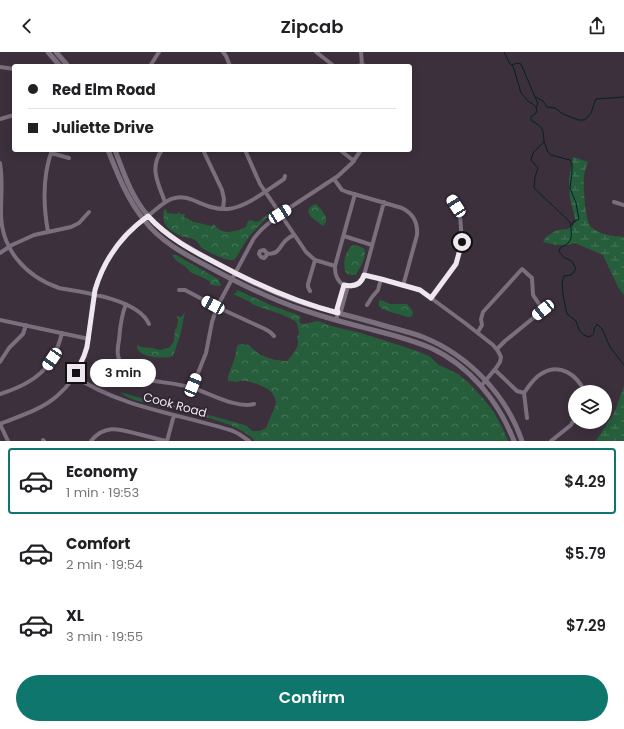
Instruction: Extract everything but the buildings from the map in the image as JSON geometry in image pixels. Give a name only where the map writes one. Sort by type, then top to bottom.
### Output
[{"type":"street","points":[[48,52],[58,64]]},
{"type":"street","points":[[56,52],[66,64]]},
{"type":"street","points":[[151,64],[159,52]]},
{"type":"street","points":[[223,52],[229,64]]},
{"type":"street","points":[[316,52],[331,64]]},
{"type":"street","points":[[361,52],[364,64]]},
{"type":"street","points":[[0,67],[12,69]]},
{"type":"street","points":[[0,119],[12,116]]},
{"type":"street","points":[[48,232],[44,210],[44,191],[46,172],[51,152],[69,158]]},
{"type":"street","points":[[109,152],[122,186],[143,219],[154,232],[170,245],[231,279],[274,300],[336,320],[406,338],[443,354],[460,366],[481,386],[503,417],[514,441]]},
{"type":"street","points":[[116,152],[132,192],[148,216],[171,237],[235,273],[283,296],[411,333],[423,337],[447,349],[470,365],[486,380],[505,406],[522,441]]},
{"type":"street","points":[[161,152],[155,165],[155,175],[165,202]]},
{"type":"street","points":[[204,152],[222,190],[224,199],[222,209]]},
{"type":"street","points":[[246,152],[257,180],[306,252],[315,260],[335,266]]},
{"type":"street","points":[[343,152],[354,161]]},
{"type":"street","points":[[192,388],[206,353],[212,322],[217,307],[254,238],[268,223],[280,214],[334,179],[354,161],[360,152]]},
{"type":"street","points":[[0,163],[2,184],[2,222],[10,247],[23,267],[43,281],[59,288],[110,298],[126,304],[144,316],[149,324]]},
{"type":"street","points":[[8,441],[0,424],[34,411],[50,402],[63,390],[74,376],[84,356],[89,338],[98,281],[108,257],[125,235],[165,202],[176,198],[186,198],[212,208],[229,209],[241,206],[265,192],[283,180],[285,176]]},
{"type":"street","points":[[334,179],[342,190],[405,209],[413,216],[417,226],[418,236],[403,286]]},
{"type":"street","points":[[355,194],[335,266],[337,278],[346,286],[353,286],[362,281],[384,202]]},
{"type":"street","points":[[431,298],[456,264],[462,242],[460,215],[450,198]]},
{"type":"street","points":[[614,202],[624,205]]},
{"type":"street","points":[[0,253],[34,235],[71,227],[79,223],[89,212]]},
{"type":"street","points":[[267,254],[272,254],[278,251],[287,239],[294,234]]},
{"type":"street","points":[[344,236],[372,245]]},
{"type":"street","points":[[310,291],[308,284],[315,260]]},
{"type":"street","points":[[478,332],[482,325],[482,312],[522,269],[532,278],[533,295],[543,310],[497,349]]},
{"type":"street","points":[[364,275],[420,290],[478,332],[497,349],[501,358],[500,362],[481,386]]},
{"type":"street","points":[[367,305],[378,290],[381,279]]},
{"type":"street","points":[[336,320],[338,312],[337,309],[346,286]]},
{"type":"street","points":[[179,290],[185,290],[217,307],[265,329],[274,336]]},
{"type":"street","points":[[126,304],[121,318],[118,351],[120,362],[125,370],[132,376],[140,379],[176,384],[192,388],[219,399],[243,405],[254,404]]},
{"type":"street","points":[[0,320],[89,338]]},
{"type":"street","points":[[0,362],[9,348],[23,334],[26,325]]},
{"type":"street","points":[[0,394],[25,384],[43,371],[56,353],[62,333]]},
{"type":"street","points":[[527,418],[524,393],[540,374],[554,369],[563,370],[570,373],[577,379],[581,385]]},
{"type":"street","points":[[495,370],[517,391],[524,393]]},
{"type":"street","name":"Cook Road","points":[[74,376],[96,389],[123,401],[233,431],[249,441]]},
{"type":"street","points":[[91,441],[97,434],[106,430],[116,429],[127,430],[166,441],[174,415]]},
{"type":"street","points":[[551,441],[568,427]]},
{"type":"green space","points":[[573,157],[588,162],[584,173],[584,188],[587,218],[591,227],[611,236],[624,237],[624,295],[618,287],[603,255],[575,243],[556,245],[543,242],[547,236],[557,230],[568,229],[576,222],[570,198],[569,179]]},
{"type":"green space","points":[[316,204],[326,218],[323,226],[311,217],[308,212],[311,206]]},
{"type":"green space","points":[[166,209],[167,213],[177,214],[179,212],[180,214],[185,214],[184,217],[194,222],[212,226],[214,224],[217,228],[224,232],[246,227],[248,221],[251,220],[257,222],[270,214],[250,236],[236,258],[234,260],[230,260],[213,254],[202,248],[197,241],[181,236],[167,227],[163,216],[164,210]]},
{"type":"green space","points":[[355,245],[363,248],[365,255],[356,275],[351,275],[346,273],[344,262],[349,249],[351,246]]},
{"type":"green space","points":[[172,255],[176,255],[218,279],[221,285],[210,285],[210,282],[191,273]]},
{"type":"green space","points":[[237,290],[270,305],[298,315],[301,317],[299,320],[300,323],[303,324],[318,321],[380,339],[429,356],[439,365],[458,374],[469,383],[495,414],[508,441],[255,441],[247,434],[223,422],[136,400],[123,395],[120,392],[241,424],[247,426],[252,431],[259,431],[266,428],[276,404],[272,393],[263,387],[250,382],[228,381],[237,346],[240,344],[249,345],[261,355],[276,360],[287,361],[294,353],[298,344],[298,326],[296,322],[288,317],[254,305],[233,294],[236,293]]},
{"type":"green space","points":[[381,300],[390,304],[407,304],[412,310],[413,314],[411,317],[408,317],[385,310],[379,306],[379,301]]},
{"type":"green space","points":[[185,312],[180,336],[173,356],[160,358],[145,355],[138,350],[137,345],[160,350],[170,347],[174,341],[178,320],[177,316],[181,317]]},
{"type":"green space","points":[[624,386],[624,441],[596,441],[604,429],[612,429],[612,416]]},
{"type":"waterway","points":[[504,52],[510,64],[513,66],[521,93],[536,107],[537,111],[531,117],[531,120],[542,128],[544,142],[533,153],[531,160],[538,168],[534,188],[570,222],[571,238],[567,244],[560,248],[559,252],[565,258],[572,261],[576,269],[571,275],[564,276],[562,282],[567,314],[576,321],[579,330],[584,335],[589,337],[593,334],[597,324],[602,329],[610,347],[624,365]]},
{"type":"waterway","points":[[512,65],[518,63],[521,64],[538,104],[536,107]]},
{"type":"waterway","points":[[536,97],[543,101],[547,107],[555,108],[563,114],[578,120],[585,120],[591,113],[596,99],[624,97]]},
{"type":"waterway","points":[[544,142],[548,152],[551,155],[570,160],[572,163],[570,188],[576,203],[579,219],[573,222],[572,226]]},
{"type":"route","points":[[76,373],[87,347],[95,290],[101,272],[108,257],[125,235],[148,216],[171,237],[235,273],[283,296],[338,313],[337,309],[344,285],[354,286],[362,281],[364,275],[420,290],[431,298],[456,264],[462,242]]}]
